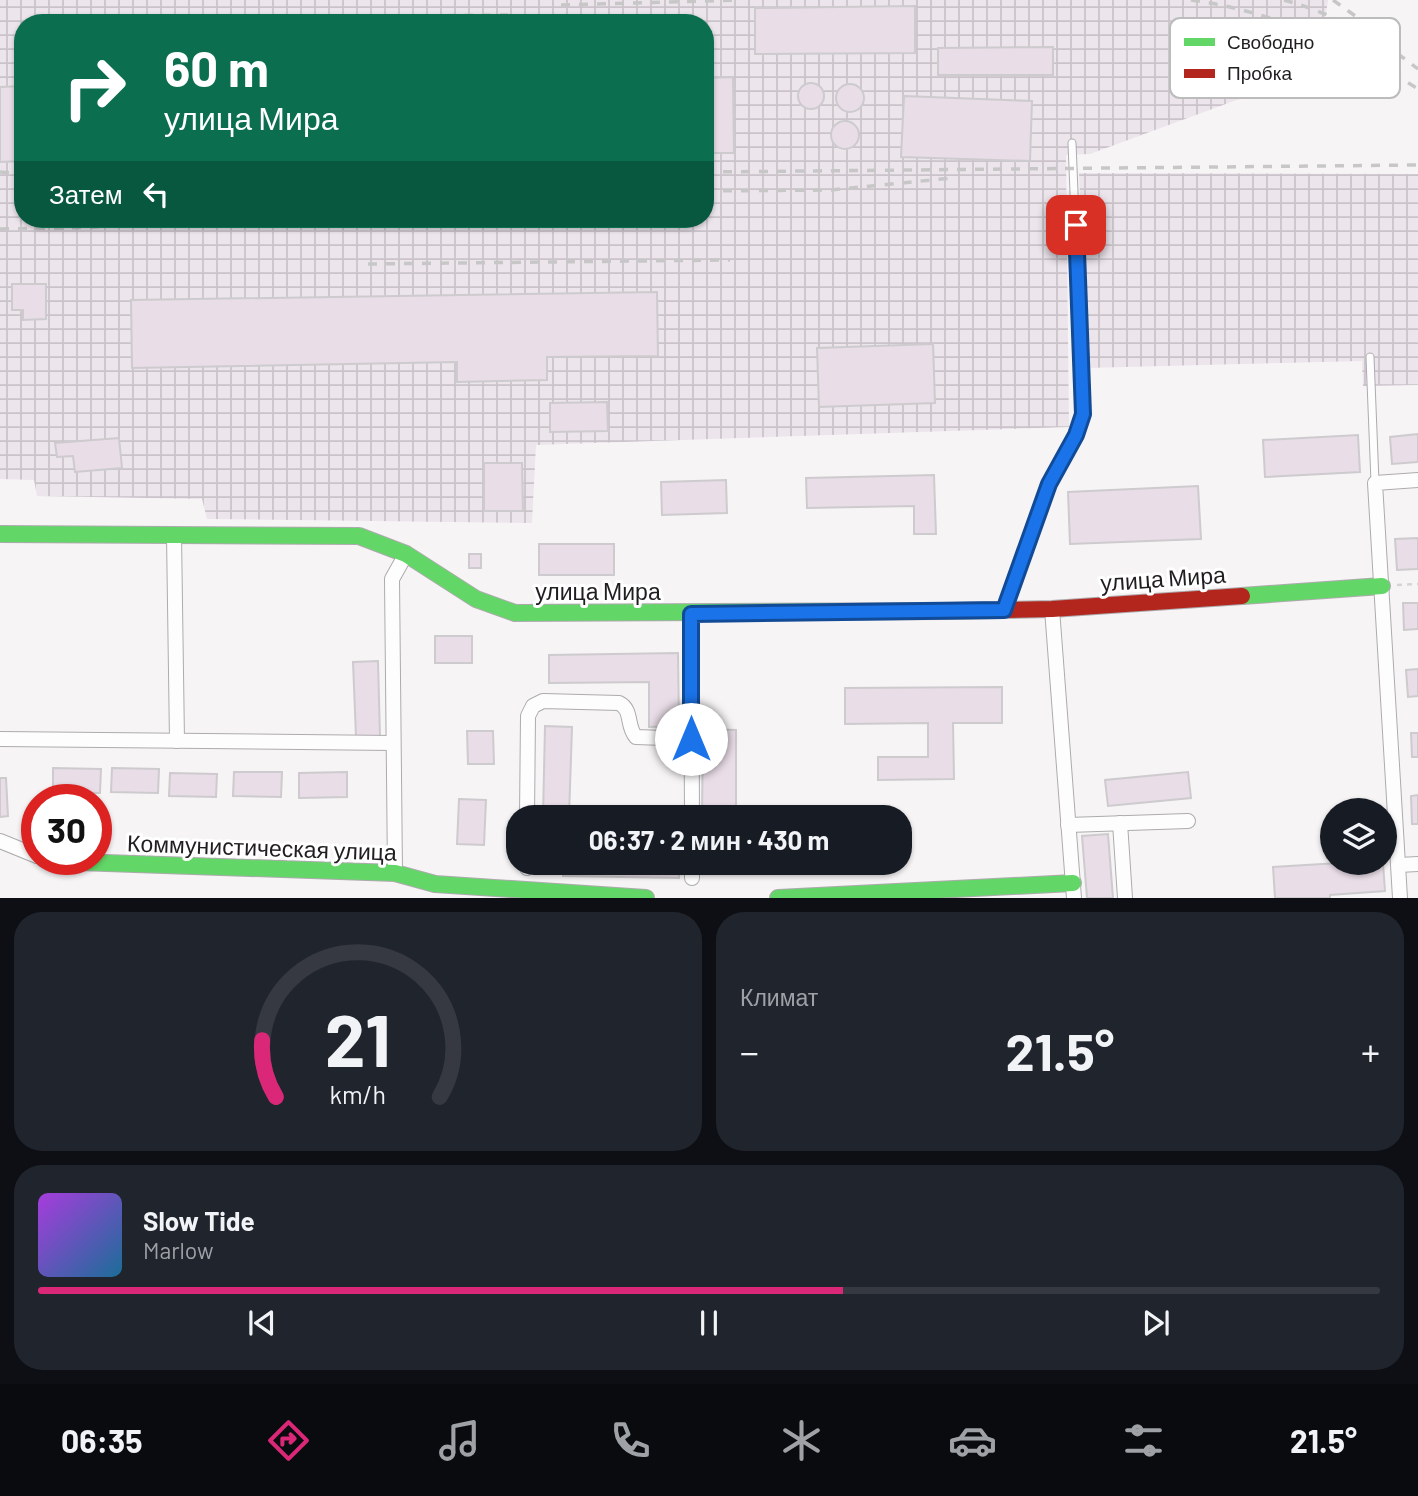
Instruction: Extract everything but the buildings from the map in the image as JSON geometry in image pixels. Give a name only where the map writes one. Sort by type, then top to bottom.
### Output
[{"type":"street","points":[[1401,898],[1375,483],[1418,480]]},
{"type":"street","points":[[1004,610],[1049,484]]},
{"type":"street","name":"улица Мира","points":[[0,534],[359,536],[406,554],[476,599],[515,613],[691,614],[1052,609],[1382,586]]},
{"type":"street","points":[[174,535],[177,741]]},
{"type":"street","points":[[395,873],[392,579],[406,554]]},
{"type":"street","points":[[778,898],[1074,890],[1052,609]]},
{"type":"street","points":[[691,614],[692,805]]},
{"type":"street","points":[[527,805],[528,716],[533,706],[544,701],[619,703],[629,712],[631,731],[636,737],[691,739]]},
{"type":"street","points":[[0,739],[393,743]]},
{"type":"street","points":[[1068,825],[1188,821]]},
{"type":"street","points":[[1120,823],[1125,898]]},
{"type":"street","points":[[0,841],[21,850]]},
{"type":"street","name":"Коммунистическая улица","points":[[112,864],[395,873],[435,884],[646,898]]},
{"type":"street","points":[[1399,865],[1418,864]]},
{"type":"lane","points":[[1049,484],[1076,435],[1083,414],[1072,143]]},
{"type":"lane","points":[[1370,357],[1375,483]]},
{"type":"path","points":[[1382,586],[1418,584]]},
{"type":"shaded area","points":[[0,0],[1328,0],[1325,18],[1170,18],[1170,98],[1242,98],[1090,154],[1066,155],[1069,427],[536,445],[532,523],[207,519],[202,499],[37,496],[34,480],[0,479]]},
{"type":"shaded area","points":[[1079,173],[1418,174],[1418,385],[1363,386],[1362,361],[1087,368]]},
{"type":"railway","points":[[561,5],[740,0]]},
{"type":"railway","points":[[1191,0],[1270,18]]},
{"type":"railway","points":[[1284,0],[1333,18]]},
{"type":"railway","points":[[1333,0],[1358,18]]},
{"type":"railway","points":[[1400,56],[1418,69]]},
{"type":"railway","points":[[1400,78],[1418,89]]},
{"type":"railway","points":[[714,172],[1418,165]]},
{"type":"railway","points":[[0,172],[14,173]]},
{"type":"railway","points":[[714,191],[831,190],[952,178]]},
{"type":"railway","points":[[0,229],[71,228]]},
{"type":"railway","points":[[368,264],[730,260]]},
{"type":"traffic: fast","points":[[0,534],[359,536],[406,554],[476,599],[515,613],[950,611]]},
{"type":"traffic: fast","points":[[1242,596],[1382,586]]},
{"type":"traffic: fast","points":[[112,863],[395,873],[435,884],[646,898]]},
{"type":"traffic: fast","points":[[778,898],[1073,883]]},
{"type":"traffic: jam","points":[[950,611],[1052,609],[1242,596]]},
{"type":"route","points":[[691,739],[691,614],[1004,610],[1049,484],[1076,435],[1083,414],[1076,225]]}]
